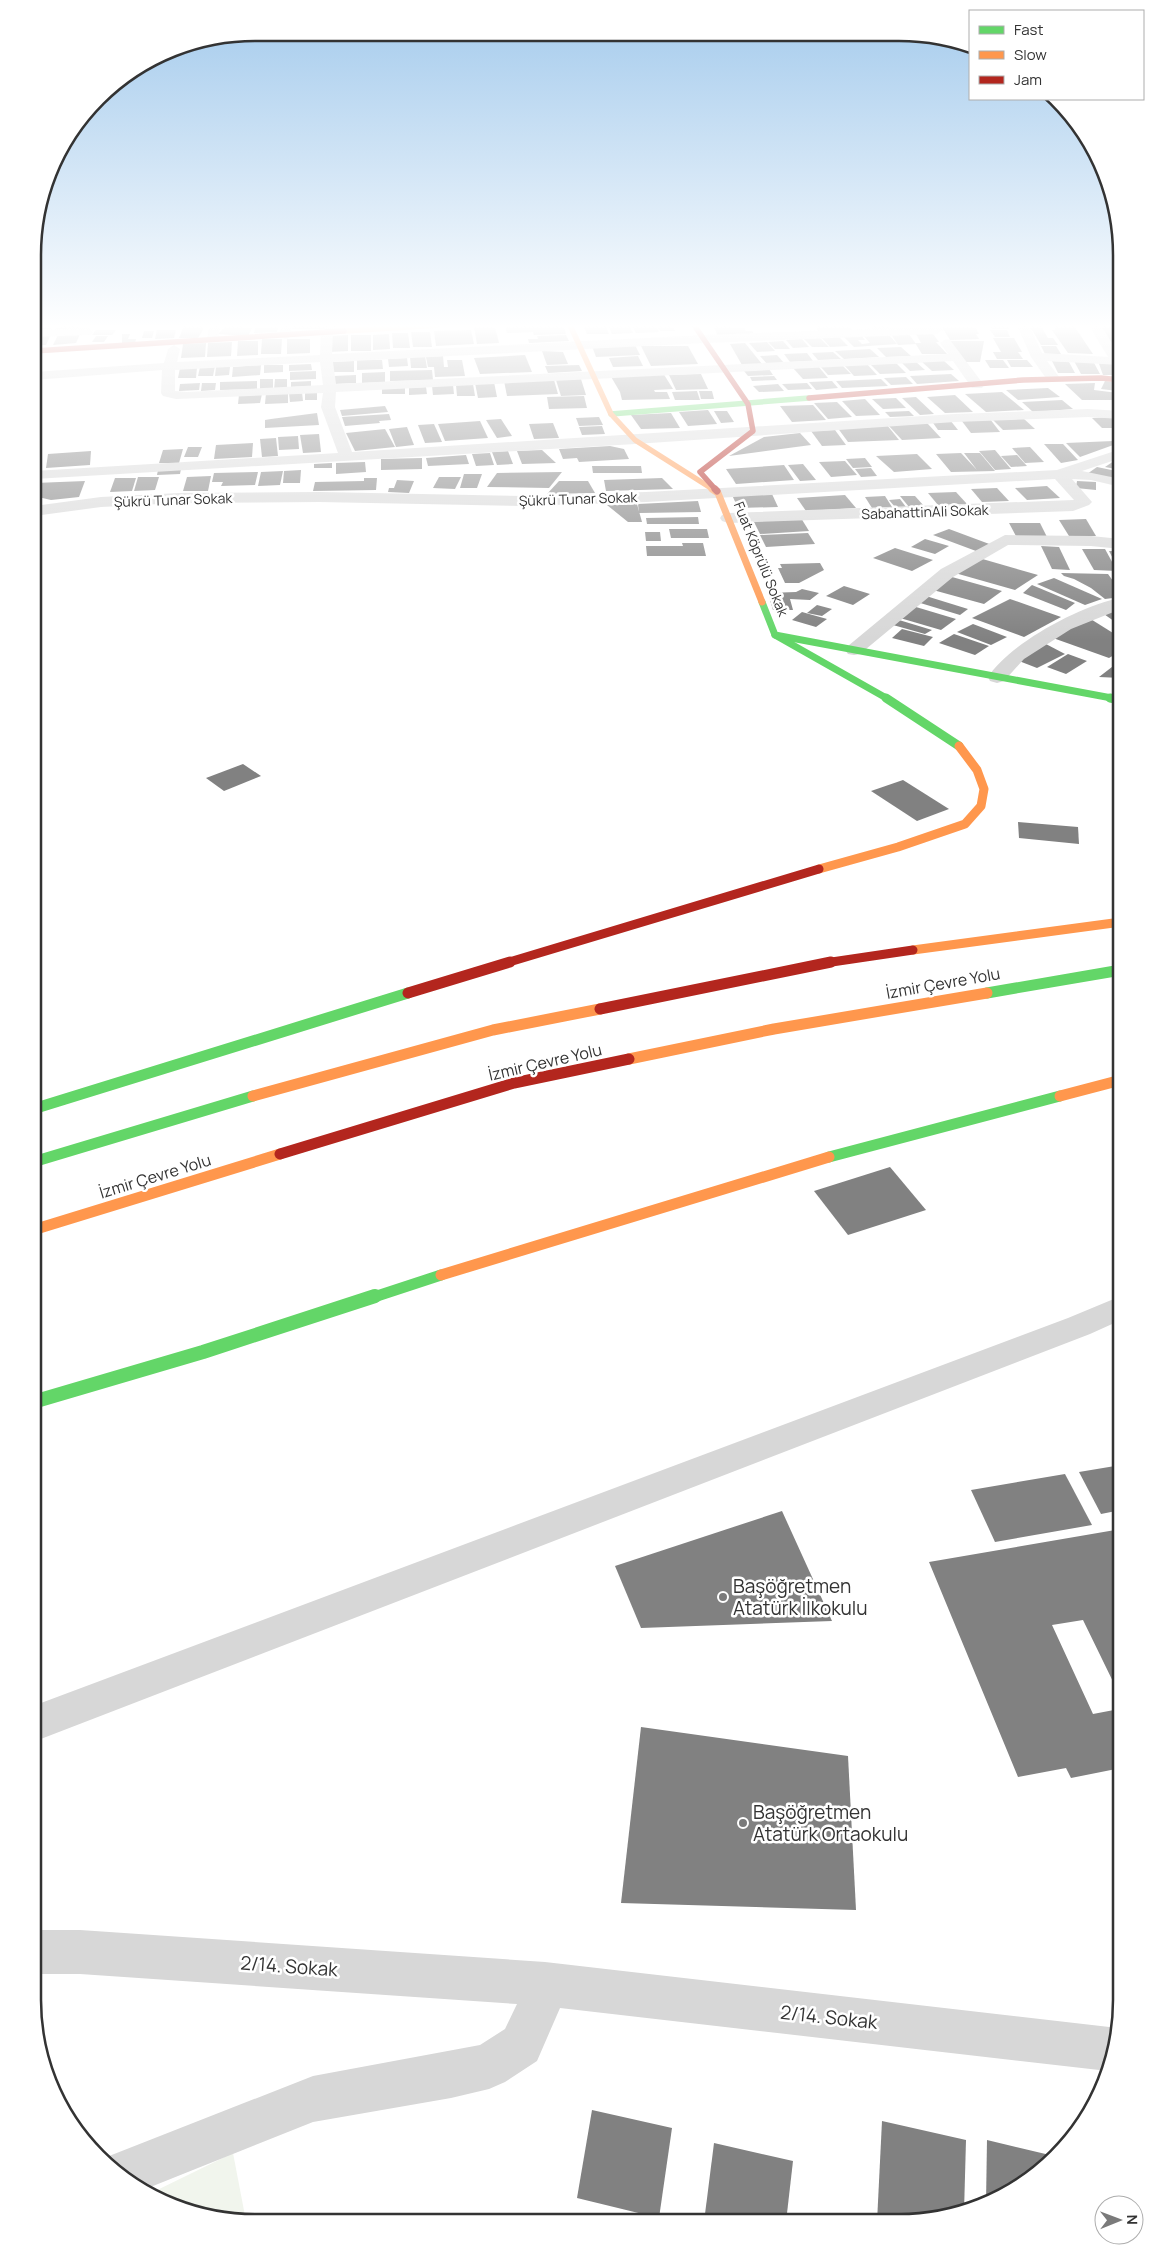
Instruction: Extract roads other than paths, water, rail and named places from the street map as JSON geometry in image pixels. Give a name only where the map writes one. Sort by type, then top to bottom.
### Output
[{"type":"main road","name":"Fuat Köprülü Sokak","points":[[626,430],[635,440],[718,493],[775,635],[1113,699]]},
{"type":"main road","points":[[718,493],[700,472],[753,432]]},
{"type":"main road","points":[[41,1107],[330,1016],[764,885],[898,848],[965,824],[981,806],[984,789],[977,770],[963,748],[874,690],[775,635]]},
{"type":"main road","points":[[41,1160],[242,1099],[493,1030],[837,961],[1113,923]]},
{"type":"main road","name":"İzmir Çevre Yolu","points":[[41,1228],[514,1083],[774,1029],[1113,971]]},
{"type":"main road","points":[[41,1400],[203,1352],[470,1266],[720,1192],[850,1151],[1113,1082]]},
{"type":"street","points":[[337,430],[347,458]]},
{"type":"street","points":[[41,475],[347,458],[778,430]]},
{"type":"street","points":[[1059,474],[1113,456]]},
{"type":"street","name":"Şükrü Tunar Sokak","points":[[41,509],[101,502],[180,498],[320,497],[523,501],[718,493],[1059,474],[1091,476],[1113,481]]},
{"type":"street","name":"SabahattinAli Sokak","points":[[728,518],[1073,506],[1084,502],[1059,474]]},
{"type":"street","points":[[854,650],[947,573],[1005,540],[1091,541],[1113,543]]},
{"type":"street","points":[[997,677],[1018,654],[1065,625],[1113,605]]},
{"type":"street","points":[[41,1721],[510,1544],[1079,1326],[1113,1311]]},
{"type":"street","name":"2/14. Sokak","points":[[41,1952],[80,1952],[545,1984],[1107,2048]]},
{"type":"street","points":[[129,2172],[314,2099],[442,2077],[488,2066],[521,2045],[536,2014],[545,1984]]},
{"type":"place","name":"Başöğretmen Atatürk İlkokulu","points":[[723,1597]]},
{"type":"place","name":"Başöğretmen Atatürk Ortaokulu","points":[[743,1823]]}]
